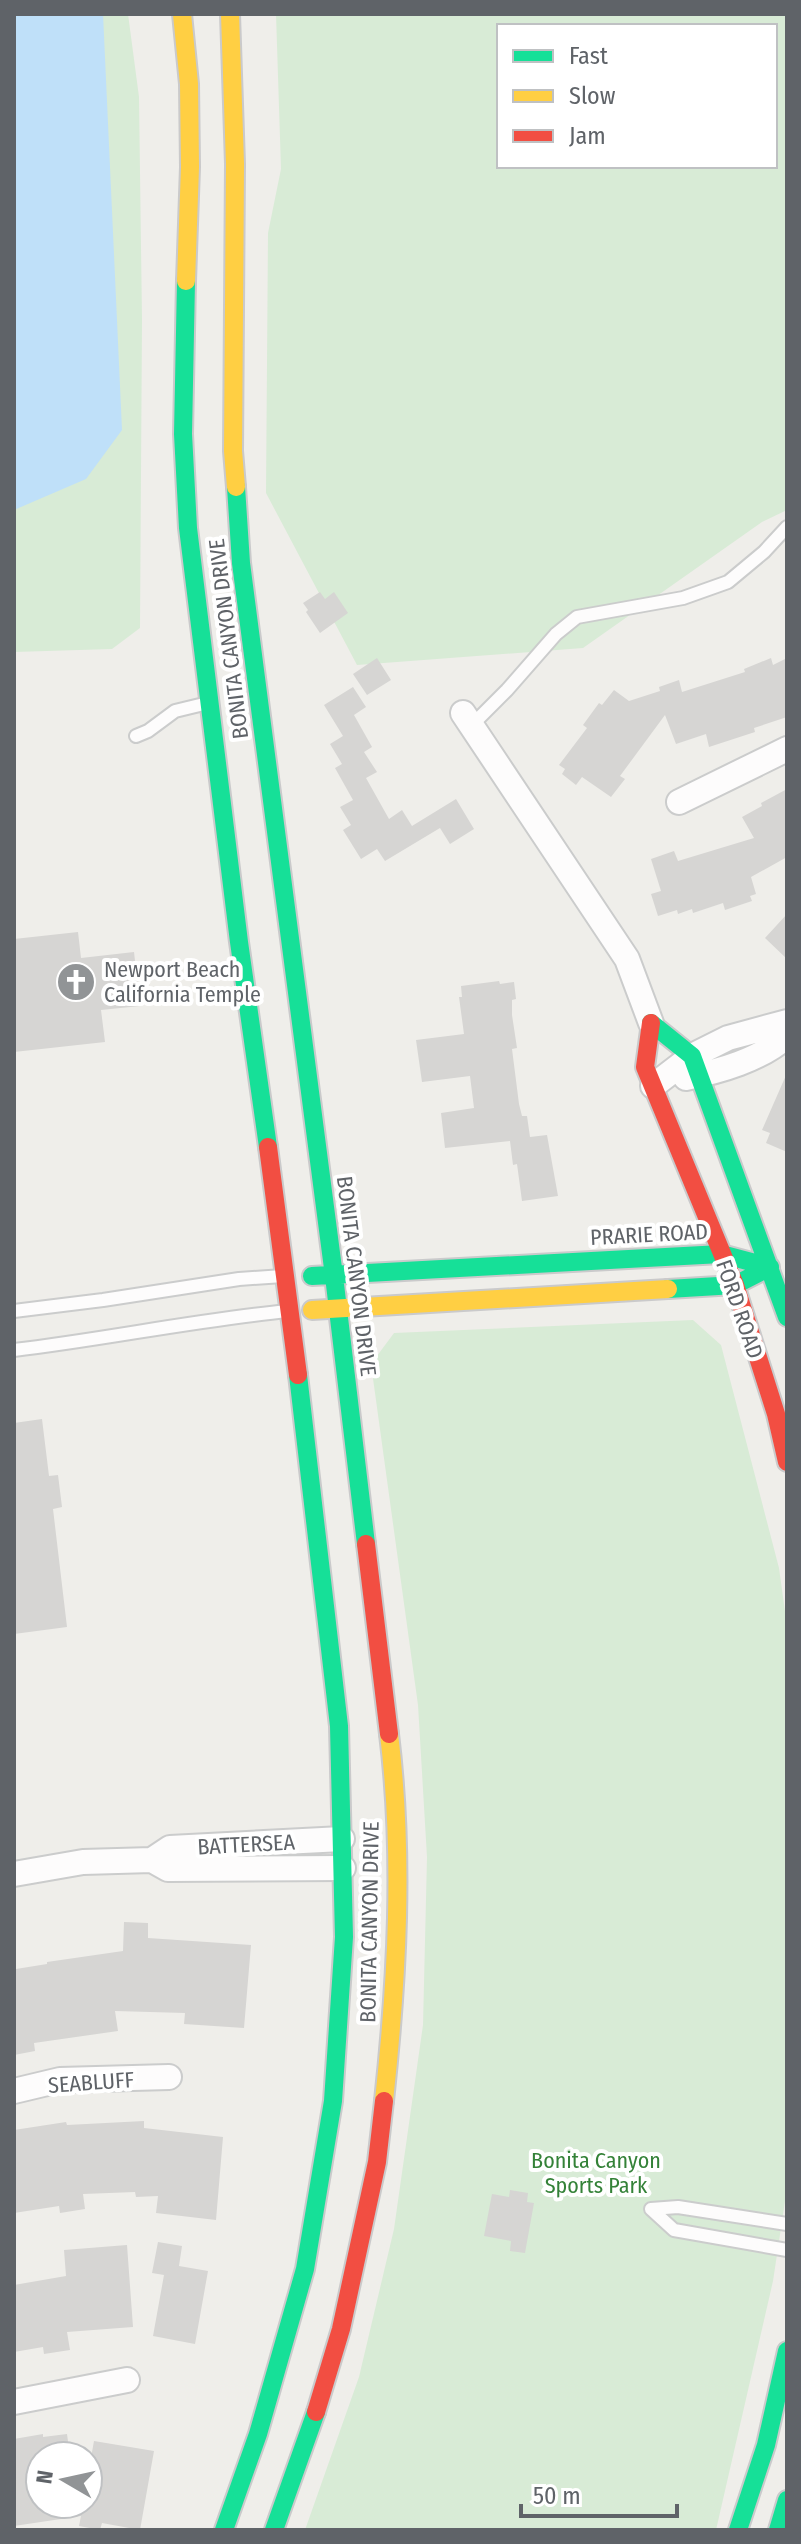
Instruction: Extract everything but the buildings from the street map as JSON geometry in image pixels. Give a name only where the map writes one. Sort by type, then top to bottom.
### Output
[{"type":"main road","name":"BONITA CANYON DRIVE","points":[[182,14],[189,84],[190,167],[183,434],[188,528],[239,942],[291,1311],[339,1726],[343,1868],[344,1937],[337,2055],[321,2180],[305,2269],[279,2363],[224,2530]]},
{"type":"main road","name":"BONITA CANYON DRIVE","points":[[230,14],[235,164],[233,451],[241,563],[334,1276],[395,1781],[398,1867],[389,2055],[377,2162],[359,2252],[320,2401],[274,2530]]},
{"type":"main road","points":[[651,1023],[695,1066]]},
{"type":"main road","name":"FORD ROAD","points":[[651,1023],[645,1067],[735,1285],[776,1414],[787,1462]]},
{"type":"main road","name":"FORD ROAD","points":[[695,1066],[787,1317]]},
{"type":"main road","name":"PRARIE ROAD","points":[[286,1276],[334,1276],[721,1254],[770,1267]]},
{"type":"main road","points":[[291,1311],[735,1285],[770,1267]]},
{"type":"main road","points":[[738,2530],[766,2445],[787,2351]]},
{"type":"main road","points":[[778,2530],[787,2500]]},
{"type":"street","name":"FORD ROAD","points":[[467,719],[627,959],[651,1023]]},
{"type":"street","points":[[679,802],[787,749]]},
{"type":"street","points":[[653,1086],[695,1066],[728,1038],[787,1022]]},
{"type":"street","points":[[695,1066],[722,1070],[762,1052],[787,1036]]},
{"type":"street","name":"BATTERSEA","points":[[152,1860],[170,1848],[342,1839]]},
{"type":"street","name":"BATTERSEA","points":[[14,1874],[83,1862],[152,1860],[168,1869],[343,1868]]},
{"type":"street","name":"SEABLUFF","points":[[14,2091],[60,2080],[169,2077]]},
{"type":"street","points":[[14,2402],[127,2380]]},
{"type":"lane","points":[[467,719],[507,690],[556,634],[577,617],[683,598],[728,582],[764,552],[787,527]]},
{"type":"lane","points":[[136,736],[175,711],[209,703]]},
{"type":"lane","points":[[14,1311],[239,1279],[286,1276]]},
{"type":"lane","points":[[14,1350],[236,1316],[291,1311]]},
{"type":"lane","points":[[787,2224],[678,2207],[651,2209],[674,2230],[787,2250]]},
{"type":"green space","points":[[14,14],[128,14],[139,97],[142,320],[140,628],[112,649],[14,652]]},
{"type":"green space","points":[[276,14],[787,14],[787,510],[762,522],[583,648],[357,665],[266,493],[268,233],[281,169]]},
{"type":"green space","name":"Bonita Canyon Sports Park","points":[[693,1320],[721,1345],[779,1568],[787,1626],[787,2188],[773,2281],[716,2530],[305,2530],[359,2377],[394,2229],[423,2025],[427,1857],[418,1705],[371,1364],[394,1333]]},
{"type":"water","points":[[14,14],[103,14],[122,430],[86,479],[14,510]]},
{"type":"traffic: fast","points":[[186,281],[183,434],[188,528],[239,942],[268,1147]]},
{"type":"traffic: fast","points":[[236,487],[241,563],[366,1544]]},
{"type":"traffic: fast","points":[[651,1023],[692,1056],[787,1317]]},
{"type":"traffic: fast","points":[[312,1276],[721,1254],[770,1267]]},
{"type":"traffic: fast","points":[[668,1289],[735,1285],[770,1267]]},
{"type":"traffic: fast","points":[[224,2530],[258,2434],[305,2269],[333,2101],[344,1937],[339,1726],[298,1375]]},
{"type":"traffic: fast","points":[[738,2530],[766,2445],[787,2351]]},
{"type":"traffic: fast","points":[[274,2530],[316,2412]]},
{"type":"traffic: fast","points":[[778,2530],[787,2500]]},
{"type":"traffic: slow","points":[[182,14],[189,84],[186,281]]},
{"type":"traffic: slow","points":[[230,14],[235,164],[233,451],[236,487]]},
{"type":"traffic: slow","points":[[312,1310],[668,1289]]},
{"type":"traffic: slow","points":[[384,2101],[397,1918],[396,1826],[389,1734]]},
{"type":"traffic: jam","points":[[651,1023],[645,1067],[735,1285],[776,1414],[787,1462]]},
{"type":"traffic: jam","points":[[268,1147],[298,1375]]},
{"type":"traffic: jam","points":[[366,1544],[389,1734]]},
{"type":"traffic: jam","points":[[316,2412],[341,2329],[377,2162],[384,2101]]},
{"type":"place","name":"Newport Beach California Temple","points":[[76,982]]}]
